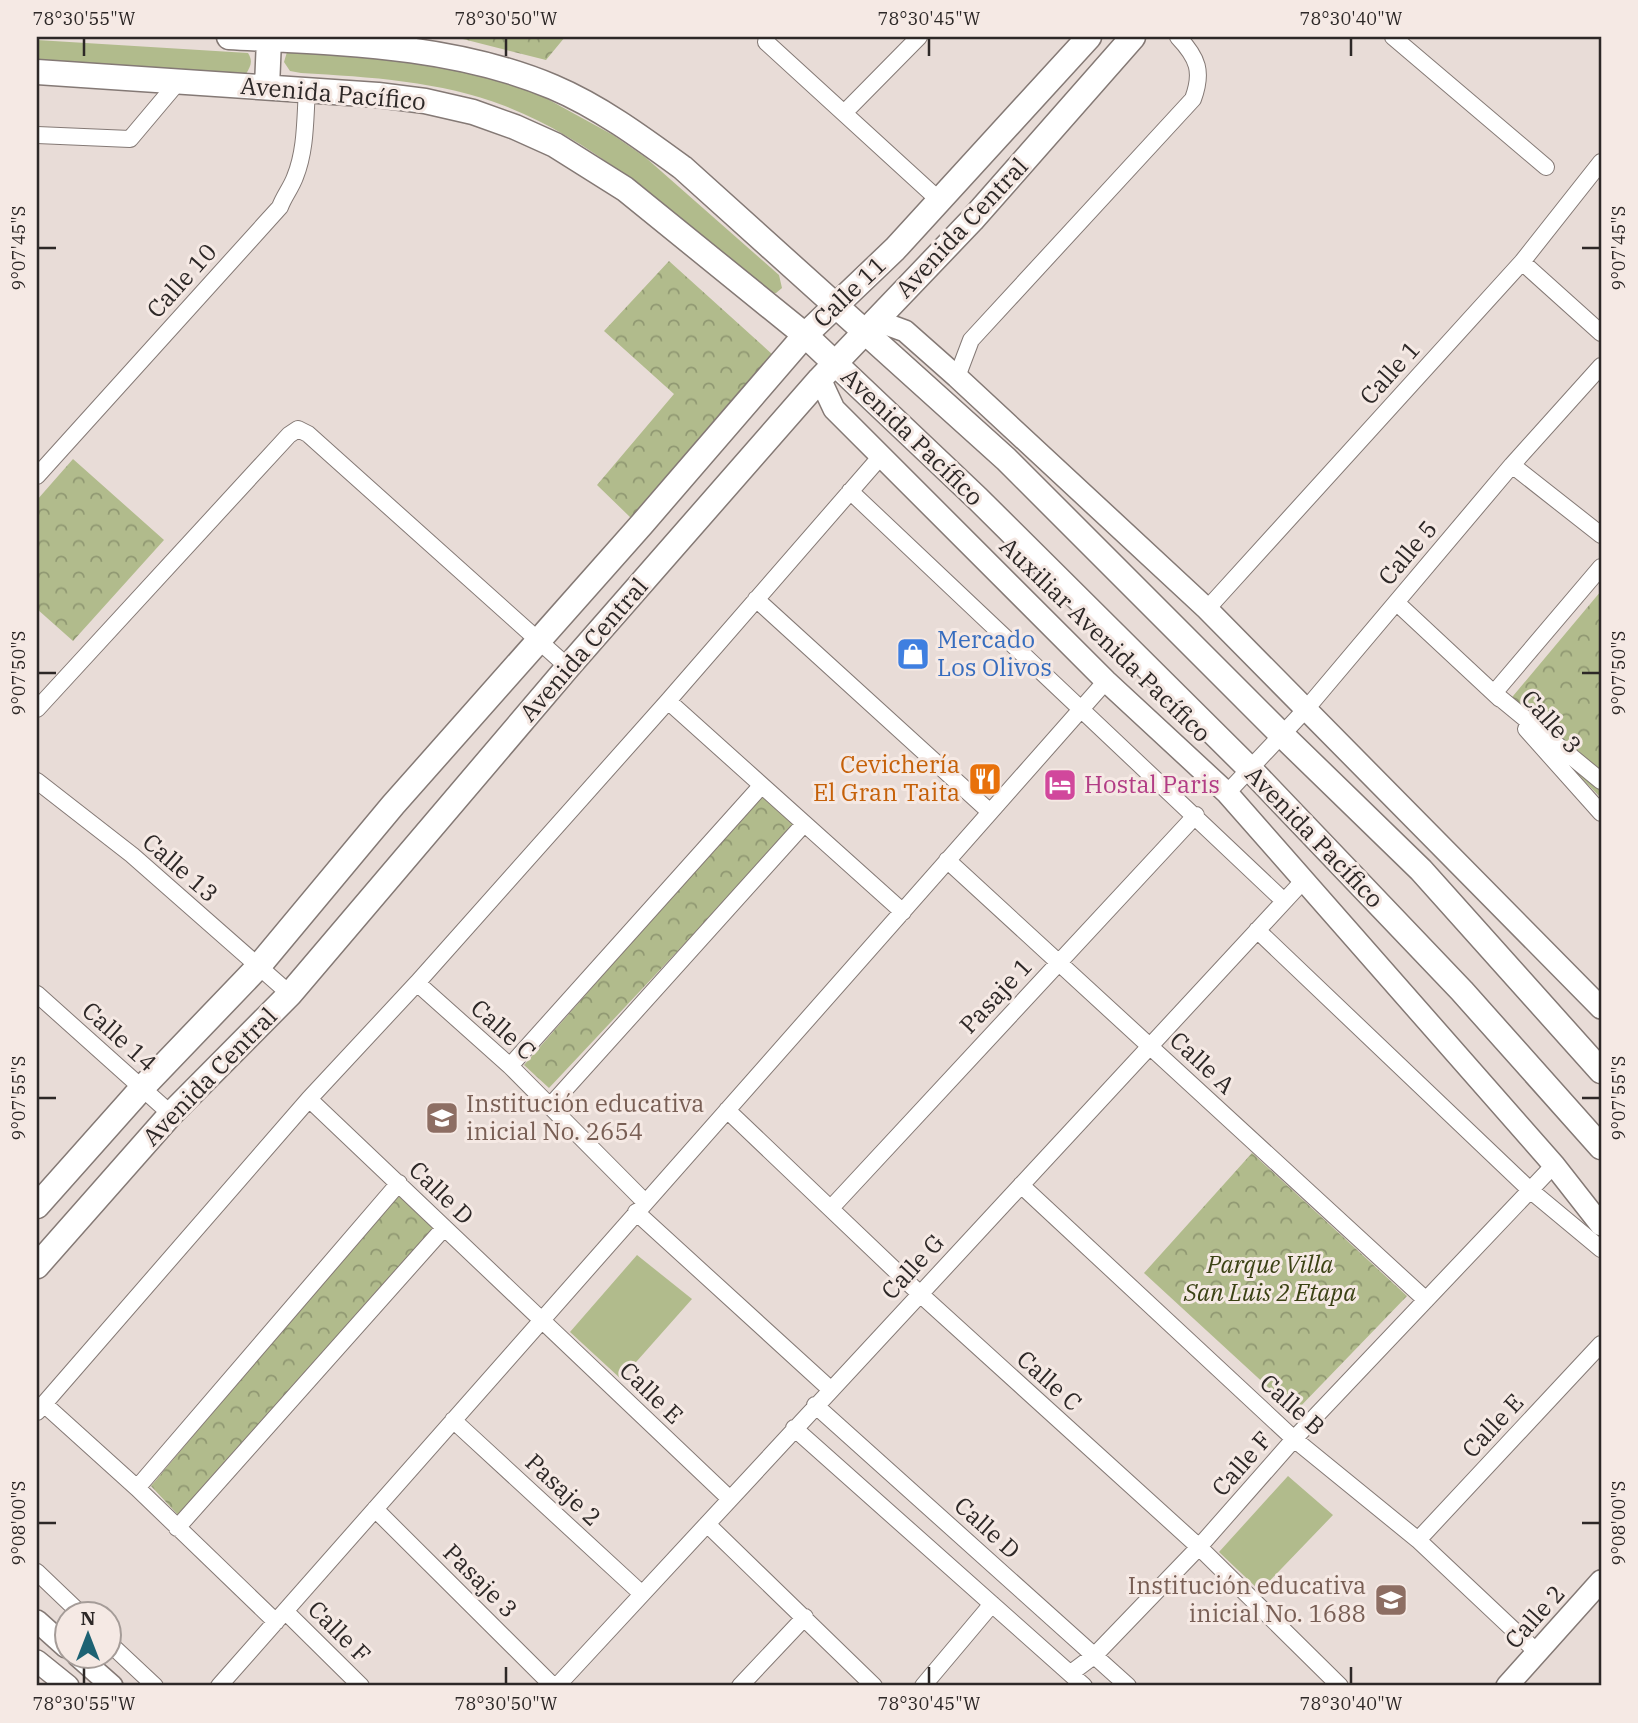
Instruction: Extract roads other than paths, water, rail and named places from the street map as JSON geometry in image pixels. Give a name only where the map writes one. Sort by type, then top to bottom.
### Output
[{"type":"main road","name":"Avenida Pacífico","points":[[229,37],[391,48],[451,56],[504,69],[554,87],[596,108],[683,168],[835,306],[869,326],[1006,459],[1421,870],[1601,1071]]},
{"type":"main road","name":"Avenida Central","points":[[895,249],[1089,37]]},
{"type":"main road","name":"Avenida Central","points":[[37,1266],[171,1114],[290,994],[568,667],[828,371],[972,220],[1133,37]]},
{"type":"main road","points":[[267,87],[270,39]]},
{"type":"main road","name":"Avenida Pacífico","points":[[37,72],[267,87],[425,101],[514,127],[555,145],[625,189],[805,335],[828,371],[978,499],[1250,769],[1462,991],[1601,1147]]},
{"type":"main road","name":"Calle 11","points":[[805,335],[895,249]]},
{"type":"main road","points":[[869,326],[905,331],[1207,609],[1601,1006]]},
{"type":"main road","name":"Avenida Central","points":[[37,1206],[142,1088],[258,967],[393,805],[805,335]]},
{"type":"main road","name":"Auxiliar Avenida Pacífico","points":[[828,371],[834,409],[1106,681],[1227,793],[1554,1165],[1601,1225]]},
{"type":"main road","name":"Calle 2","points":[[1507,1686],[1601,1581]]},
{"type":"main road","points":[[37,1621],[52,1634]]},
{"type":"main road","points":[[37,1661],[68,1686]]},
{"type":"main road","points":[[93,1670],[112,1686]]},
{"type":"street","points":[[844,113],[919,37]]},
{"type":"street","points":[[957,377],[971,340],[1193,99],[1200,80],[1196,61],[1178,37]]},
{"type":"street","points":[[1393,37],[1546,167]]},
{"type":"street","points":[[766,42],[940,201]]},
{"type":"street","points":[[37,135],[130,139],[178,82]]},
{"type":"street","name":"Calle 10","points":[[37,476],[280,207],[295,178],[301,159],[307,90]]},
{"type":"street","name":"Calle 1","points":[[1207,609],[1522,262],[1601,162]]},
{"type":"street","points":[[1522,262],[1601,333]]},
{"type":"street","name":"Calle 5","points":[[1250,769],[1307,708],[1512,465],[1601,366]]},
{"type":"street","points":[[37,709],[289,435],[298,429],[308,434],[568,667]]},
{"type":"street","points":[[41,1408],[309,1099],[417,983],[668,701],[882,455]]},
{"type":"street","points":[[1512,465],[1601,535]]},
{"type":"street","points":[[850,491],[1284,901]]},
{"type":"street","points":[[1494,693],[1601,567]]},
{"type":"street","points":[[756,599],[990,812]]},
{"type":"street","name":"Calle 3","points":[[1397,603],[1494,693],[1601,780]]},
{"type":"street","points":[[219,1686],[1106,681]]},
{"type":"street","name":"Calle 3","points":[[1494,693],[1601,813]]},
{"type":"street","points":[[668,701],[903,912]]},
{"type":"street","points":[[1227,793],[1250,769]]},
{"type":"street","name":"Calle 13","points":[[37,781],[132,855],[290,994]]},
{"type":"street","points":[[510,1066],[761,786]]},
{"type":"street","name":"Pasaje 1","points":[[831,1208],[1196,816]]},
{"type":"street","points":[[550,1106],[804,824]]},
{"type":"street","name":"Calle A","points":[[947,860],[1426,1300]]},
{"type":"street","name":"Calle G","points":[[555,1686],[1304,880]]},
{"type":"street","points":[[1258,930],[1530,1190],[1601,1249]]},
{"type":"street","name":"Calle C","points":[[417,983],[510,1066],[641,1207]]},
{"type":"street","name":"Calle 14","points":[[37,994],[171,1114]]},
{"type":"street","name":"Calle D","points":[[309,1099],[541,1320]]},
{"type":"street","name":"Calle C","points":[[727,1110],[919,1293],[1199,1547],[1340,1686]]},
{"type":"street","name":"Calle F","points":[[1071,1674],[1095,1655],[1199,1547],[1294,1439],[1554,1165]]},
{"type":"street","points":[[137,1488],[399,1183]]},
{"type":"street","name":"Calle B","points":[[1021,1185],[1294,1439],[1418,1540],[1538,1653]]},
{"type":"street","points":[[641,1207],[830,1389]]},
{"type":"street","points":[[177,1528],[444,1228]]},
{"type":"street","name":"Calle E","points":[[541,1320],[730,1499]]},
{"type":"street","name":"Calle E","points":[[1418,1540],[1601,1344]]},
{"type":"street","name":"Calle D","points":[[815,1405],[1128,1686]]},
{"type":"street","name":"Calle F","points":[[41,1408],[137,1488],[177,1528],[361,1686]]},
{"type":"street","name":"Pasaje 2","points":[[453,1420],[642,1594]]},
{"type":"street","points":[[794,1428],[1084,1686]]},
{"type":"street","name":"Pasaje 3","points":[[375,1508],[555,1686]]},
{"type":"street","points":[[707,1524],[874,1686]]},
{"type":"street","points":[[37,1572],[66,1600]]},
{"type":"street","points":[[923,1686],[992,1604]]},
{"type":"street","points":[[740,1686],[805,1617]]},
{"type":"street","points":[[122,1655],[155,1686]]},
{"type":"place","name":"Mercado Los Olivos","points":[[913,654]]},
{"type":"place","name":"Cevichería El Gran Taita","points":[[985,779]]},
{"type":"place","name":"Hostal Paris","points":[[1060,785]]},
{"type":"place","name":"Institución educativa inicial No. 2654","points":[[442,1118]]},
{"type":"place","name":"Institución educativa inicial No. 1688","points":[[1391,1600]]},
{"type":"park label","name":"Parque Villa San Luis 2 Etapa","points":[[1270,1279]]}]
